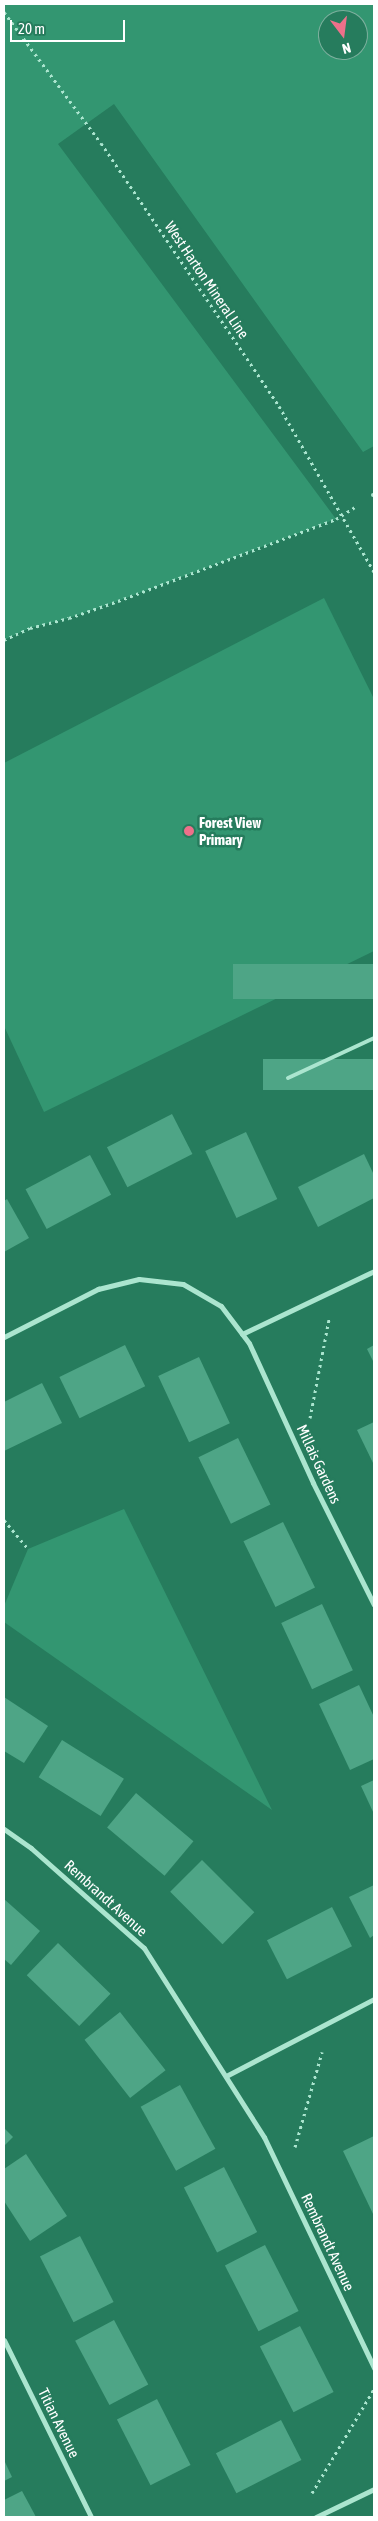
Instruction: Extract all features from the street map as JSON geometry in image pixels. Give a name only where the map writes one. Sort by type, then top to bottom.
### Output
[{"type":"street","points":[[242,1334],[374,1271]]},
{"type":"street","name":"Millais Gardens","points":[[4,1337],[98,1289],[139,1279],[182,1284],[221,1306],[249,1343],[374,1606]]},
{"type":"street","name":"Rembrandt Avenue","points":[[4,1829],[31,1848],[144,1948],[264,2137],[374,2368]]},
{"type":"street","points":[[226,2076],[374,2000]]},
{"type":"street","name":"Titian Avenue","points":[[4,2340],[91,2517]]},
{"type":"street","points":[[316,2517],[374,2489]]},
{"type":"lane","points":[[288,1078],[374,1038]]},
{"type":"path","name":"West Harton Mineral Line","points":[[4,12],[100,143],[273,398],[374,572]]},
{"type":"path","points":[[4,640],[30,628],[69,618],[118,601],[341,516]]},
{"type":"path","points":[[302,1458],[335,1289]]},
{"type":"path","points":[[4,1520],[28,1549]]},
{"type":"path","points":[[285,2182],[331,2022]]},
{"type":"path","points":[[308,2500],[374,2389]]},
{"type":"green space","points":[[4,4],[374,4],[374,446],[363,452],[114,104],[58,144],[336,519],[118,601],[69,618],[30,628],[4,640]]},
{"type":"green space","name":"Forest View Primary","points":[[324,598],[374,699],[374,951],[44,1112],[4,1026],[4,763]]},
{"type":"green space","points":[[124,1509],[272,1810],[4,1622],[4,1606],[28,1549]]},
{"type":"building","points":[[233,964],[374,964],[374,999],[233,999]]},
{"type":"building","points":[[263,1059],[374,1059],[374,1090],[263,1090]]},
{"type":"building","points":[[172,1114],[192,1154],[127,1187],[107,1147]]},
{"type":"building","points":[[246,1132],[277,1199],[236,1218],[205,1151]]},
{"type":"building","points":[[364,1154],[374,1175],[374,1198],[318,1227],[298,1187]]},
{"type":"building","points":[[90,1155],[111,1195],[47,1229],[26,1189]]},
{"type":"building","points":[[7,1199],[29,1238],[4,1252],[4,1201]]},
{"type":"building","points":[[125,1345],[145,1386],[80,1418],[59,1377]]},
{"type":"building","points":[[374,1345],[374,1363],[367,1349]]},
{"type":"building","points":[[199,1357],[230,1423],[189,1442],[158,1376]]},
{"type":"building","points":[[42,1383],[62,1423],[4,1451],[4,1402]]},
{"type":"building","points":[[374,1422],[374,1465],[357,1430]]},
{"type":"building","points":[[238,1438],[270,1505],[231,1524],[198,1457]]},
{"type":"building","points":[[283,1522],[315,1588],[275,1607],[243,1541]]},
{"type":"building","points":[[322,1604],[353,1670],[312,1689],[281,1623]]},
{"type":"building","points":[[359,1685],[374,1717],[374,1759],[350,1770],[319,1704]]},
{"type":"building","points":[[4,1697],[48,1726],[24,1763],[4,1751]]},
{"type":"building","points":[[62,1740],[124,1779],[101,1816],[39,1777]]},
{"type":"building","points":[[374,1780],[374,1814],[361,1786]]},
{"type":"building","points":[[136,1793],[193,1841],[165,1876],[107,1827]]},
{"type":"building","points":[[202,1860],[254,1912],[223,1944],[170,1892]]},
{"type":"building","points":[[374,1885],[374,1935],[370,1938],[349,1897]]},
{"type":"building","points":[[4,1899],[40,1931],[11,1965],[4,1959]]},
{"type":"building","points":[[332,1907],[352,1946],[287,1979],[267,1940]]},
{"type":"building","points":[[58,1943],[111,1994],[79,2026],[27,1975]]},
{"type":"building","points":[[120,2012],[166,2070],[130,2098],[85,2040]]},
{"type":"building","points":[[180,2085],[215,2149],[176,2171],[141,2107]]},
{"type":"building","points":[[4,2128],[13,2137],[4,2146]]},
{"type":"building","points":[[374,2136],[374,2216],[343,2151]]},
{"type":"building","points":[[26,2154],[67,2216],[30,2241],[4,2201],[4,2169]]},
{"type":"building","points":[[224,2167],[257,2232],[217,2252],[184,2187]]},
{"type":"building","points":[[80,2236],[114,2302],[74,2322],[40,2256]]},
{"type":"building","points":[[265,2245],[299,2311],[259,2331],[225,2265]]},
{"type":"building","points":[[114,2320],[148,2384],[109,2405],[75,2341]]},
{"type":"building","points":[[300,2326],[334,2392],[294,2412],[260,2346]]},
{"type":"building","points":[[157,2399],[191,2465],[151,2485],[117,2419]]},
{"type":"building","points":[[281,2420],[301,2460],[236,2493],[216,2453]]},
{"type":"building","points":[[4,2460],[12,2477],[4,2481]]},
{"type":"building","points":[[22,2491],[36,2517],[4,2517],[4,2500]]},
{"type":"place","name":"Forest View Primary","points":[[189,831]]}]
